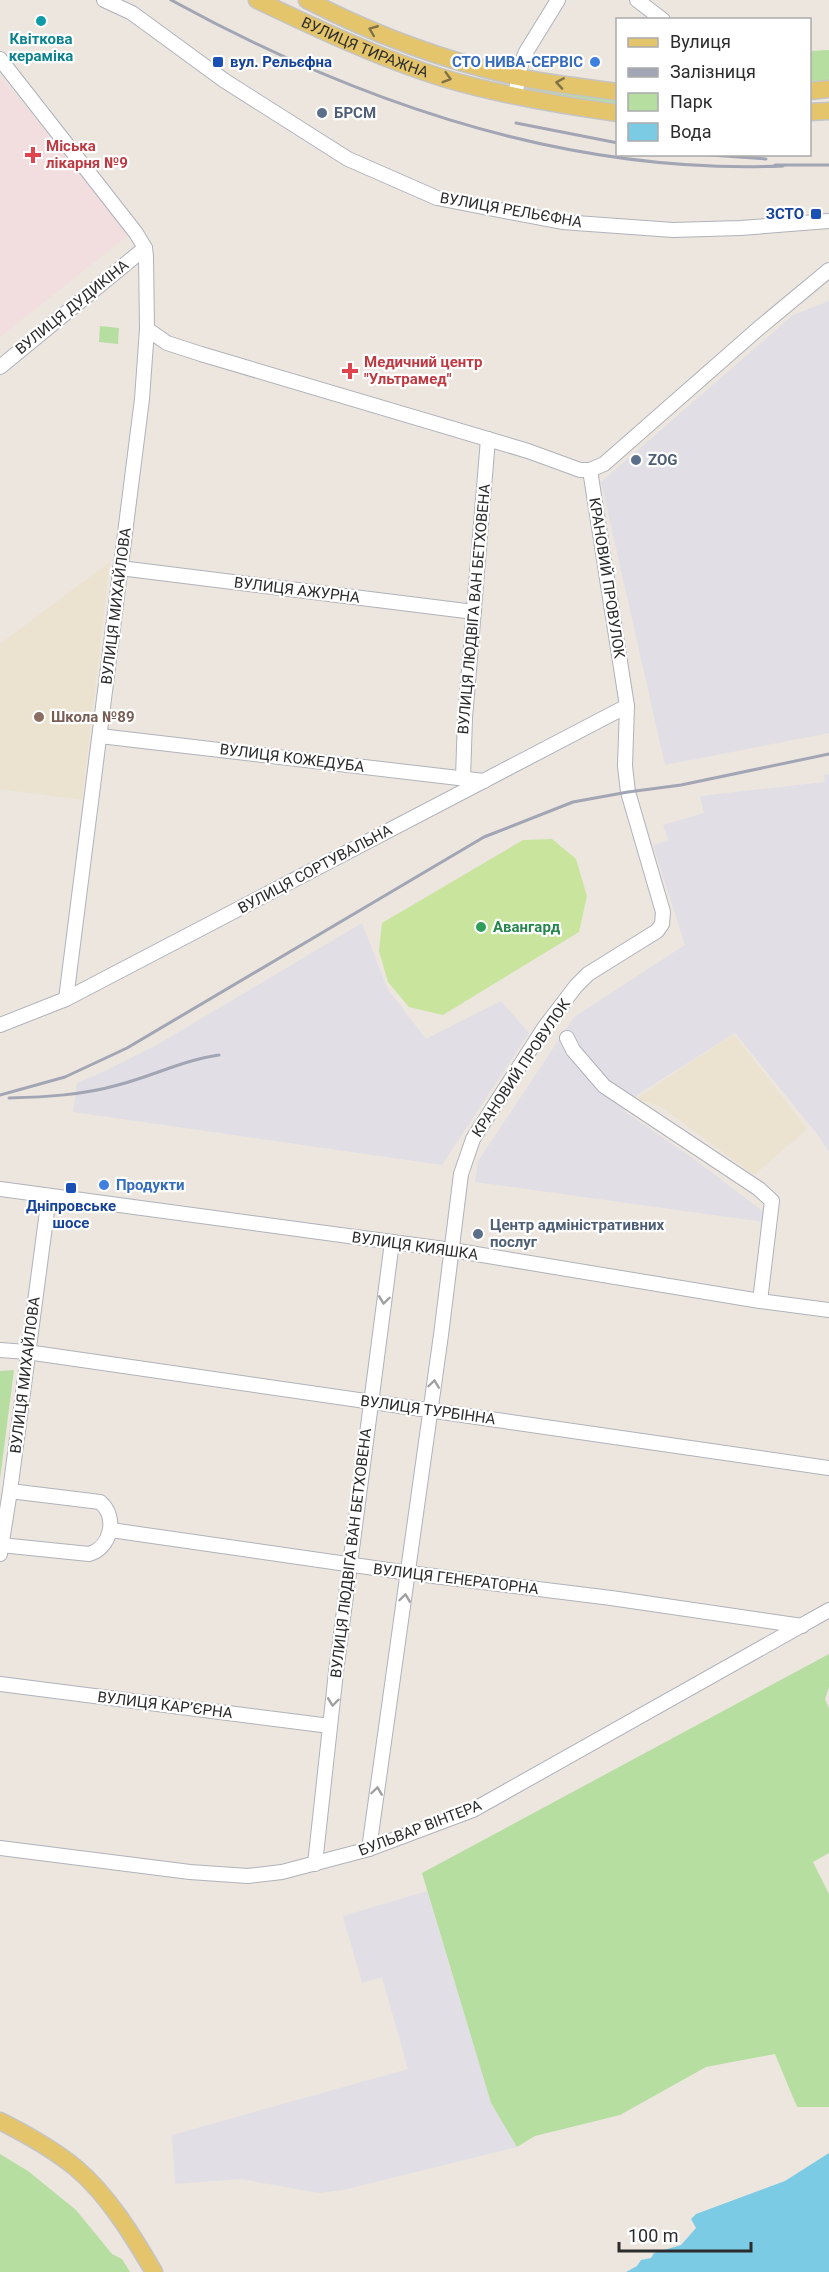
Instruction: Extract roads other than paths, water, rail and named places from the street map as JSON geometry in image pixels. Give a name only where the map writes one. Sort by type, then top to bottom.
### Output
[{"type":"main road","name":"ВУЛИЦЯ ТИРАЖНА","points":[[257,0],[325,33],[444,78],[516,96],[616,113]]},
{"type":"main road","name":"ВУЛИЦЯ ТИРАЖНА","points":[[307,0],[339,16],[447,57],[519,77],[616,92]]},
{"type":"main road","points":[[811,91],[829,89]]},
{"type":"main road","points":[[811,112],[829,111]]},
{"type":"main road","points":[[3,2120],[43,2144],[76,2168],[102,2195],[154,2272]]},
{"type":"street","name":"ВУЛИЦЯ РЕЛЬЄФНА","points":[[104,0],[132,14],[225,81],[348,159],[437,198],[562,222],[673,230],[741,228],[829,221]]},
{"type":"street","points":[[116,0],[132,14]]},
{"type":"street","points":[[516,96],[526,52],[558,0]]},
{"type":"street","points":[[637,0],[660,18]]},
{"type":"street","points":[[0,59],[136,233],[145,248]]},
{"type":"street","name":"ВУЛИЦЯ МИХАЙЛОВА","points":[[66,999],[142,399],[147,329],[145,248]]},
{"type":"street","name":"ВУЛИЦЯ ДУДИКІНА","points":[[0,366],[145,248]]},
{"type":"street","points":[[147,329],[167,343],[488,439],[580,470],[590,470],[604,464],[829,270]]},
{"type":"street","name":"ВУЛИЦЯ ЛЮДВІГА ВАН БЕТХОВЕНА","points":[[463,778],[465,718],[488,439]]},
{"type":"street","name":"КРАНОВИЙ ПРОВУЛОК","points":[[452,1250],[461,1174],[473,1139],[544,1029],[576,986],[588,974],[657,931],[662,924],[663,912],[628,792],[625,766],[627,706],[590,470]]},
{"type":"street","name":"ВУЛИЦЯ АЖУРНА","points":[[120,568],[474,612]]},
{"type":"street","name":"ВУЛИЦЯ СОРТУВАЛЬНА","points":[[0,1025],[66,999],[627,706]]},
{"type":"street","name":"ВУЛИЦЯ КОЖЕДУБА","points":[[100,736],[484,781]]},
{"type":"street","points":[[567,1038],[573,1050],[604,1086],[759,1189],[772,1201],[760,1301]]},
{"type":"street","name":"ВУЛИЦЯ КИЯШКА","points":[[0,1189],[452,1250],[760,1301],[829,1310]]},
{"type":"street","name":"ВУЛИЦЯ МИХАЙЛОВА","points":[[1,1550],[2,1525],[10,1491],[49,1196]]},
{"type":"street","name":"ВУЛИЦЯ ЛЮДВІГА ВАН БЕТХОВЕНА","points":[[315,1864],[370,1401],[392,1242]]},
{"type":"street","points":[[369,1849],[409,1574],[452,1250]]},
{"type":"street","name":"ВУЛИЦЯ ТУРБІННА","points":[[0,1350],[27,1352],[829,1468]]},
{"type":"street","points":[[1,1550],[89,1554],[98,1552],[111,1530],[106,1507],[100,1502],[10,1491]]},
{"type":"street","name":"ВУЛИЦЯ ГЕНЕРАТОРНА","points":[[111,1530],[409,1574],[611,1598],[802,1626]]},
{"type":"street","name":"БУЛЬВАР ВІНТЕРА","points":[[0,1848],[190,1872],[248,1876],[282,1872],[369,1849],[473,1810],[829,1610]]},
{"type":"street","name":"ВУЛИЦЯ КАР’ЄРНА","points":[[0,1684],[330,1726]]},
{"type":"water","points":[[829,2153],[829,2272],[626,2272],[637,2266],[641,2260],[651,2258],[654,2253],[681,2245],[696,2228],[691,2219],[696,2214],[785,2181]]},
{"type":"railway","points":[[171,0],[242,37],[315,70],[390,100],[466,125],[544,144],[623,158],[703,166],[783,166]]},
{"type":"railway","points":[[516,123],[616,143]]},
{"type":"railway","points":[[724,156],[766,159]]},
{"type":"railway","points":[[775,165],[829,165]]},
{"type":"railway","points":[[0,1095],[65,1077],[127,1048],[484,837],[573,802],[681,785],[829,754]]},
{"type":"railway","points":[[9,1098],[91,1091],[219,1055]]},
{"type":"place","name":"Квіткова кераміка","points":[[41,21]]},
{"type":"place","name":"вул. Рельєфна","points":[[218,62]]},
{"type":"place","name":"СТО НИВА-СЕРВІС","points":[[595,62]]},
{"type":"place","name":"БРСМ","points":[[322,113]]},
{"type":"place","name":"Міська лікарня №9","points":[[33,155]]},
{"type":"place","name":"ЗСТО","points":[[816,214]]},
{"type":"place","name":"Медичний центр \"Ультрамед\"","points":[[350,371]]},
{"type":"place","name":"ZOG","points":[[636,460]]},
{"type":"place","name":"Школа №89","points":[[39,717]]},
{"type":"place","name":"Авангард","points":[[481,927]]},
{"type":"place","name":"Продукти","points":[[104,1185]]},
{"type":"place","name":"Дніпровське шосе","points":[[71,1188]]},
{"type":"place","name":"Центр адміністративних послуг","points":[[478,1234]]}]
